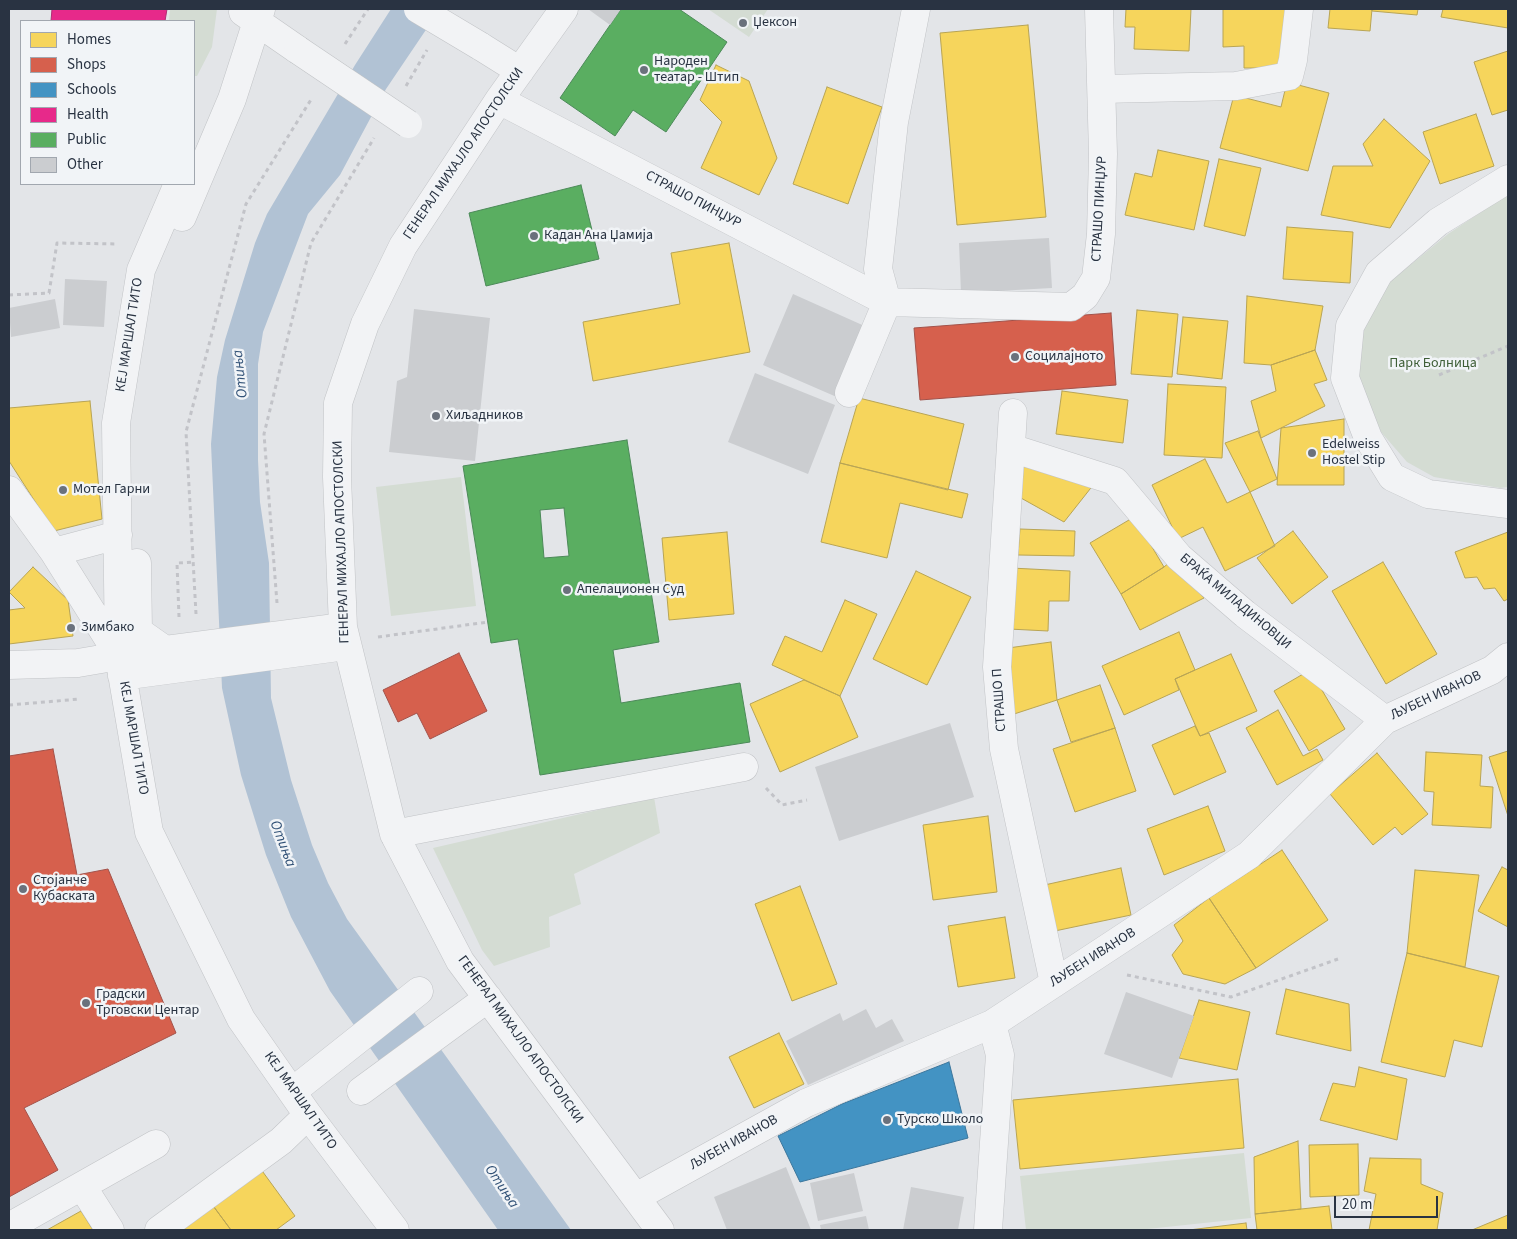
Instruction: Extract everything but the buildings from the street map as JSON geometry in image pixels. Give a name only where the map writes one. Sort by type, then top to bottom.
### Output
[{"type":"street","points":[[418,9],[520,71]]},
{"type":"street","name":"ГЕНЕРАЛ МИХАЈЛО АПОСТОЛСКИ","points":[[564,9],[499,100],[403,246],[365,324],[338,404],[337,477],[344,637],[394,834],[460,961],[660,1230]]},
{"type":"street","points":[[849,393],[887,302],[878,269],[894,122],[916,9]]},
{"type":"street","name":"СТРАШО ПИНЏУР","points":[[499,100],[887,302],[1071,307],[1085,296],[1096,278],[1101,234],[1103,154],[1099,9]]},
{"type":"street","points":[[1102,89],[1236,86],[1289,76],[1300,9]]},
{"type":"street","points":[[195,145],[251,13],[298,50],[408,124]]},
{"type":"street","name":"КЕЈ МАРШАЛ ТИТО","points":[[175,655],[138,631],[133,424],[158,273],[232,99],[251,13]]},
{"type":"street","points":[[1508,179],[1438,222],[1379,273],[1350,326],[1345,378],[1368,438],[1392,477],[1428,494],[1508,504]]},
{"type":"street","name":"КЕЈ МАРШАЛ ТИТО","points":[[178,185],[141,270],[116,423],[120,666],[149,832],[241,1019],[308,1115],[395,1230]]},
{"type":"street","name":"СТРАШО П","points":[[1013,412],[997,667],[1004,748],[1054,983]]},
{"type":"street","name":"БРАЌА МИЛАДИНОВЦИ","points":[[1011,448],[1116,481],[1179,557],[1245,614],[1385,720]]},
{"type":"street","points":[[9,490],[54,552],[80,592],[120,666]]},
{"type":"street","points":[[54,552],[118,535]]},
{"type":"street","points":[[80,592],[118,596]]},
{"type":"street","points":[[9,665],[78,663],[120,666],[175,655],[344,637]]},
{"type":"street","name":"ЉУБЕН ИВАНОВ","points":[[636,1198],[806,1103],[992,1024],[1085,965],[1250,855],[1385,720],[1503,667]]},
{"type":"street","points":[[394,834],[744,767]]},
{"type":"street","points":[[293,1091],[419,991]]},
{"type":"street","points":[[361,1091],[488,998]]},
{"type":"street","points":[[988,1230],[1000,1056],[992,1024]]},
{"type":"street","points":[[159,1230],[282,1141],[308,1115]]},
{"type":"street","points":[[9,1227],[156,1144]]},
{"type":"street","points":[[82,1186],[110,1230]]},
{"type":"path","points":[[342,50],[368,9]]},
{"type":"path","points":[[401,94],[430,45]]},
{"type":"path","points":[[196,614],[186,432],[246,204],[316,92]]},
{"type":"path","points":[[277,604],[264,434],[311,243],[376,136]]},
{"type":"path","points":[[9,296],[49,293],[57,243],[120,244]]},
{"type":"path","points":[[1439,375],[1508,346]]},
{"type":"path","points":[[172,619],[179,618],[177,564],[193,562]]},
{"type":"path","points":[[374,638],[488,622]]},
{"type":"path","points":[[9,705],[80,699]]},
{"type":"path","points":[[744,767],[782,805],[807,800]]},
{"type":"path","points":[[1124,974],[1230,997],[1338,959]]},
{"type":"green space","points":[[170,9],[217,9],[212,47],[197,76],[195,76],[195,20],[169,20]]},
{"type":"green space","name":"Џексон","points":[[708,9],[768,9],[749,37]]},
{"type":"green space","name":"Парк Болница","points":[[1508,194],[1508,487],[1500,488],[1434,477],[1407,462],[1381,432],[1357,377],[1362,329],[1380,290],[1448,234]]},
{"type":"green space","points":[[461,477],[476,606],[391,616],[376,487]]},
{"type":"green space","points":[[654,797],[660,833],[574,874],[581,904],[549,917],[550,947],[494,966],[482,950],[433,848]]},
{"type":"green space","points":[[1244,1153],[1251,1218],[1138,1230],[1026,1230],[1020,1176]]},
{"type":"water","name":"Отиња","points":[[391,9],[440,9],[386,89],[340,175],[308,214],[263,332],[258,364],[258,460],[260,502],[269,563],[271,698],[291,780],[312,845],[328,883],[347,919],[571,1230],[498,1230],[330,991],[291,917],[266,855],[241,775],[222,688],[211,444],[217,377],[225,340],[255,243],[267,214],[355,65]]},
{"type":"place","name":"Џексон","points":[[743,23]]},
{"type":"place","name":"Народен театар - Штип","points":[[644,70]]},
{"type":"place","name":"Кадан Ана Џамија","points":[[534,236]]},
{"type":"place","name":"Социлајното","points":[[1015,357]]},
{"type":"place","name":"Хиљадников","points":[[436,416]]},
{"type":"place","name":"Edelweiss Hostel Stip","points":[[1312,453]]},
{"type":"place","name":"Мотел Гарни","points":[[63,490]]},
{"type":"place","name":"Апелационен Суд","points":[[567,590]]},
{"type":"place","name":"Зимбако","points":[[71,628]]},
{"type":"place","name":"Стојанче Кубаската","points":[[23,889]]},
{"type":"place","name":"Градски Трговски Центар","points":[[86,1003]]},
{"type":"place","name":"Турско Школо","points":[[887,1120]]}]
